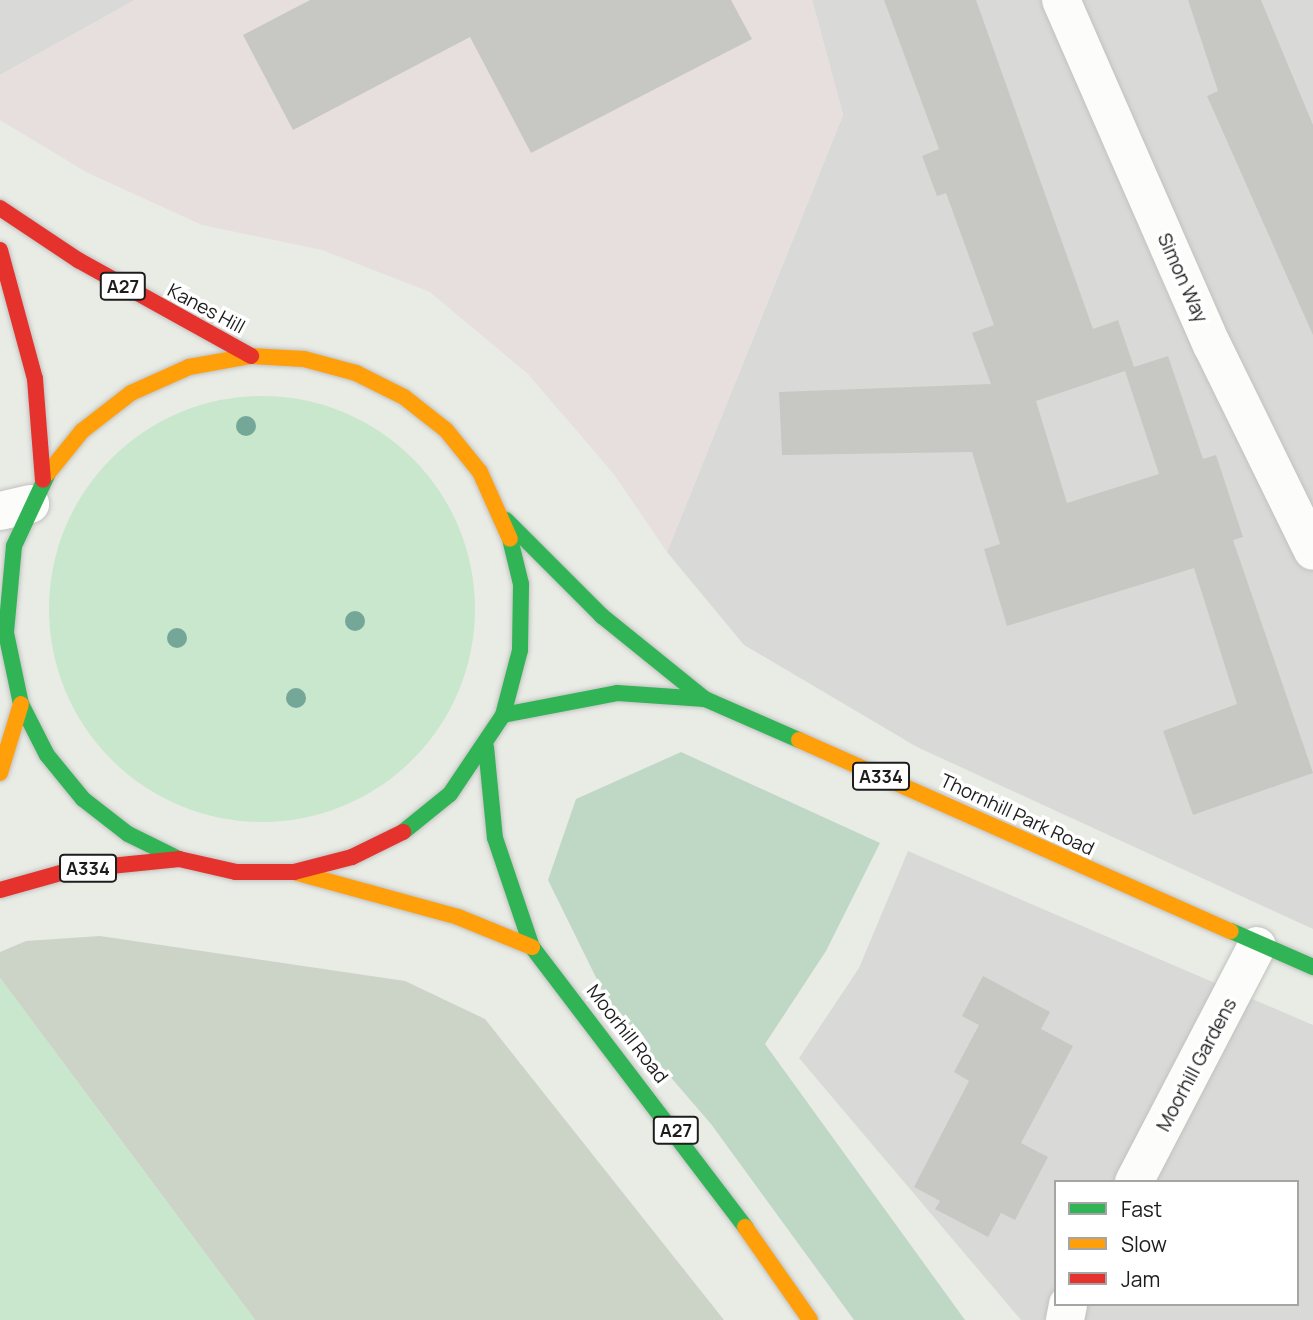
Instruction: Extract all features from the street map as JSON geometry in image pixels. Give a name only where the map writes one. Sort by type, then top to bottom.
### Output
[{"type":"main road","name":"Kanes Hill","points":[[0,208],[78,260],[251,356]]},
{"type":"main road","points":[[0,250],[35,379],[24,498],[6,589],[11,683],[0,773]]},
{"type":"main road","points":[[11,683],[47,755],[83,799],[128,834],[179,859],[236,872],[294,872],[352,857],[404,832],[450,794],[486,747],[503,715],[520,650],[521,584],[505,519],[480,472],[446,430],[404,397],[356,373],[304,359],[251,356],[189,367],[131,393],[82,431],[24,498]]},
{"type":"main road","name":"Thornhill Park Road","points":[[505,519],[602,616],[705,699],[1257,947],[1313,967]]},
{"type":"main road","name":"Thornhill Park Road","points":[[503,715],[617,693],[705,699]]},
{"type":"main road","name":"Moorhill Road","points":[[486,747],[495,838],[532,947],[688,1146],[810,1320]]},
{"type":"main road","name":"A334","points":[[0,890],[71,870],[179,859]]},
{"type":"main road","name":"Moorhill Road","points":[[294,872],[458,917],[532,947]]},
{"type":"street","name":"Simon Way","points":[[1062,0],[1212,345],[1313,551]]},
{"type":"street","name":"Moorhill Gardens","points":[[1135,1180],[1257,947]]},
{"type":"shaded area","points":[[0,0],[135,0],[0,75]]},
{"type":"shaded area","points":[[135,0],[812,0],[843,115],[667,552],[613,473],[528,374],[430,292],[322,250],[202,225],[86,172],[0,120],[0,75]]},
{"type":"shaded area","points":[[812,0],[1313,0],[1313,929],[917,747],[744,645],[667,552],[843,115]]},
{"type":"shaded area","points":[[908,851],[1313,1025],[1313,1320],[1021,1320],[799,1058],[859,968]]},
{"type":"shaded area","points":[[100,936],[405,981],[485,1019],[724,1320],[255,1320],[0,978],[0,952],[26,941]]},
{"type":"green space","points":[[262,396],[324,405],[380,432],[412,459],[439,491],[466,547],[475,609],[466,671],[439,727],[412,759],[380,786],[324,813],[262,822],[200,813],[144,786],[112,759],[85,727],[58,671],[49,609],[58,547],[85,491],[112,459],[144,432],[200,405]]},
{"type":"green space","points":[[681,752],[880,843],[826,951],[765,1044],[965,1320],[854,1320],[711,1124],[611,1008],[548,880],[576,799]]},
{"type":"green space","points":[[0,978],[255,1320],[0,1320]]},
{"type":"building","points":[[310,0],[731,0],[752,39],[531,153],[470,37],[293,130],[243,35]]},
{"type":"building","points":[[884,0],[976,0],[1093,329],[1118,320],[1134,367],[1168,356],[1203,459],[1216,455],[1243,537],[1233,540],[1313,773],[1193,815],[1163,731],[1237,704],[1194,568],[1007,626],[984,549],[1000,544],[972,452],[782,455],[779,392],[991,384],[972,333],[994,325],[946,193],[937,196],[922,156],[939,149]],"holes":[[[1125,371],[1159,474],[1067,503],[1036,401]]]},
{"type":"building","points":[[1188,0],[1261,0],[1313,125],[1313,335],[1207,96],[1218,91]]},
{"type":"building","points":[[983,976],[1050,1012],[1041,1029],[1073,1046],[1021,1143],[1048,1157],[1015,1220],[1001,1213],[988,1237],[935,1209],[940,1201],[914,1187],[969,1081],[954,1072],[979,1025],[962,1016]]},
{"type":"traffic: fast","points":[[48,473],[14,546],[6,633],[21,704],[47,755],[83,799],[128,834],[179,859]]},
{"type":"traffic: fast","points":[[506,520],[602,616],[705,699],[799,740]]},
{"type":"traffic: fast","points":[[403,832],[450,794],[503,715],[520,650],[521,584],[510,539]]},
{"type":"traffic: fast","points":[[503,715],[617,693],[705,699]]},
{"type":"traffic: fast","points":[[486,747],[495,838],[532,947],[745,1227]]},
{"type":"traffic: fast","points":[[1231,931],[1313,967]]},
{"type":"traffic: slow","points":[[48,473],[82,431],[131,393],[189,367],[251,356],[304,359],[356,373],[404,397],[446,430],[480,472],[510,539]]},
{"type":"traffic: slow","points":[[0,773],[21,704]]},
{"type":"traffic: slow","points":[[799,740],[1231,931]]},
{"type":"traffic: slow","points":[[294,872],[458,917],[532,947]]},
{"type":"traffic: slow","points":[[745,1227],[810,1320]]},
{"type":"traffic: jam","points":[[0,208],[78,260],[251,356]]},
{"type":"traffic: jam","points":[[0,250],[35,379],[43,480]]},
{"type":"traffic: jam","points":[[0,890],[71,870],[179,859],[236,872],[294,872],[352,857],[403,832]]}]
